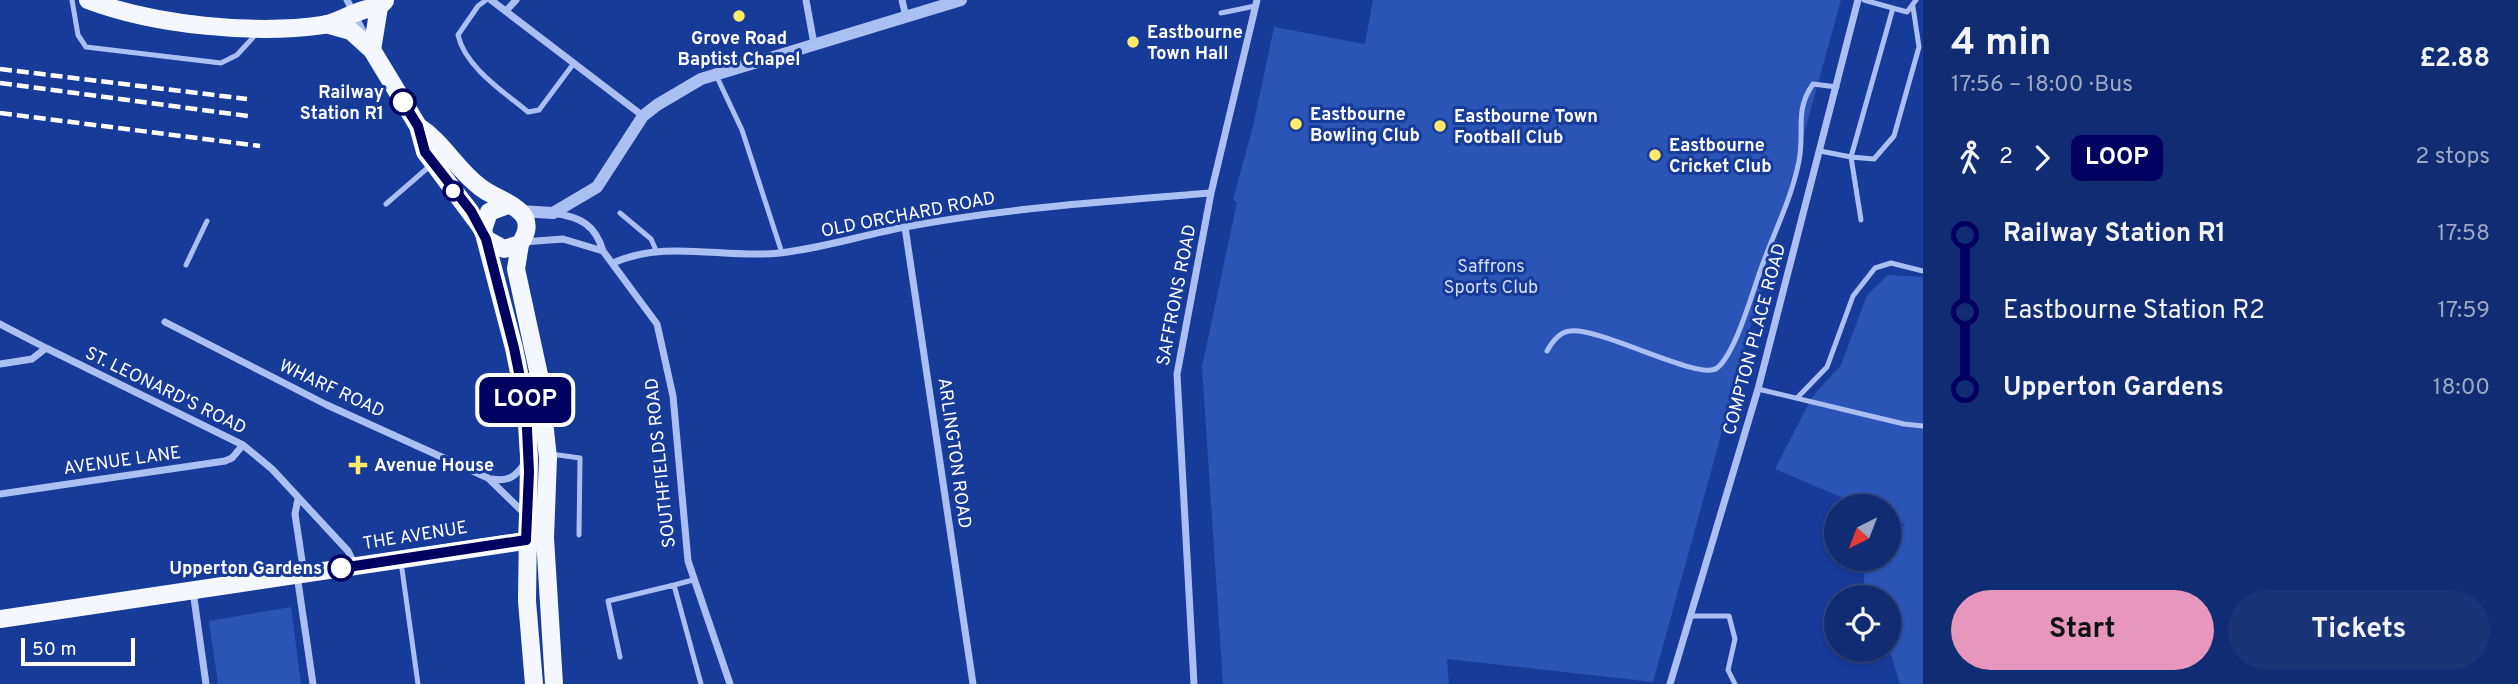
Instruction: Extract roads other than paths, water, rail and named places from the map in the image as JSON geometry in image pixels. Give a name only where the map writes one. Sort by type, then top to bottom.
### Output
[{"type":"main road","points":[[88,0],[159,19],[262,27],[326,24],[351,32],[372,50],[418,126],[436,138],[441,160],[484,235],[522,380],[529,457],[526,540],[534,684]]},
{"type":"main road","points":[[326,24],[350,6],[383,4],[372,50]]},
{"type":"main road","points":[[441,160],[514,208],[527,225],[516,269],[539,375],[547,454],[545,538],[554,684]]},
{"type":"main road","points":[[484,235],[489,212],[514,208]]},
{"type":"main road","points":[[484,235],[504,249],[521,243]]},
{"type":"main road","name":"THE AVENUE","points":[[0,619],[545,538]]},
{"type":"street","points":[[489,0],[643,116]]},
{"type":"street","points":[[506,11],[516,0]]},
{"type":"street","points":[[806,0],[814,44]]},
{"type":"street","points":[[902,0],[906,18]]},
{"type":"street","points":[[553,213],[597,187],[643,116],[657,105],[715,73],[961,0]]},
{"type":"street","name":"COMPTON PLACE ROAD","points":[[1670,684],[1758,389],[1858,0]]},
{"type":"street","name":"SAFFRONS ROAD","points":[[1194,684],[1177,374],[1211,193],[1256,3]]},
{"type":"street","points":[[350,6],[372,50]]},
{"type":"street","name":"OLD ORCHARD ROAD","points":[[613,263],[634,254],[656,250],[749,256],[782,253],[905,227],[1036,207],[1211,193]]},
{"type":"street","name":"SOUTHFIELDS ROAD","points":[[514,208],[577,217],[587,224],[595,231],[603,251],[657,324],[673,396],[688,561],[730,684]]},
{"type":"street","name":"ARLINGTON ROAD","points":[[905,227],[973,684]]},
{"type":"street","points":[[521,243],[563,240],[603,251]]},
{"type":"street","name":"WHARF ROAD","points":[[165,322],[327,405],[488,478],[527,515]]},
{"type":"street","name":"ST. LEONARD'S ROAD","points":[[0,324],[243,445],[272,469],[348,551],[355,565]]},
{"type":"street","points":[[0,364],[32,359],[47,348]]},
{"type":"street","name":"AVENUE LANE","points":[[0,494],[225,461],[232,458],[243,445]]},
{"type":"street","points":[[488,478],[507,481],[515,476],[529,457]]},
{"type":"street","points":[[299,499],[295,514],[313,684]]},
{"type":"street","points":[[193,590],[206,684]]},
{"type":"lane","points":[[72,0],[78,35],[86,47],[221,63],[237,55],[262,27]]},
{"type":"lane","points":[[489,0],[458,35],[459,42],[479,70],[528,112],[539,110],[574,63]]},
{"type":"lane","points":[[1864,0],[1906,12],[1913,8]]},
{"type":"lane","points":[[1820,151],[1874,159],[1894,136],[1919,47],[1913,8],[1916,0]]},
{"type":"lane","points":[[1221,13],[1256,3]]},
{"type":"lane","points":[[1861,220],[1851,157],[1893,8]]},
{"type":"lane","points":[[715,73],[742,130],[782,253]]},
{"type":"lane","points":[[1547,351],[1554,339],[1568,331],[1590,332],[1686,367],[1710,372],[1718,368],[1744,318],[1793,187],[1800,156],[1801,103],[1813,84],[1836,87]]},
{"type":"lane","points":[[386,204],[441,160]]},
{"type":"lane","points":[[620,213],[651,239],[656,250]]},
{"type":"lane","points":[[186,265],[207,221]]},
{"type":"lane","points":[[1797,398],[1827,367],[1853,296],[1875,268],[1891,263],[1923,271]]},
{"type":"lane","points":[[1758,389],[1904,424],[1923,425]]},
{"type":"lane","points":[[547,454],[580,458],[579,535]]},
{"type":"lane","points":[[401,558],[418,684]]},
{"type":"lane","points":[[620,657],[608,601],[693,580]]},
{"type":"lane","points":[[674,585],[701,684]]},
{"type":"lane","points":[[1690,616],[1729,616],[1735,639],[1728,670],[1735,684]]},
{"type":"railway","points":[[0,69],[247,99]]},
{"type":"railway","points":[[0,83],[248,116]]},
{"type":"railway","points":[[0,113],[260,146]]},
{"type":"place","name":"Grove Road Baptist Chapel","points":[[739,16]]},
{"type":"place","name":"Eastbourne Town Hall","points":[[1133,42]]},
{"type":"place","name":"Railway Station R1","points":[[403,102]]},
{"type":"place","name":"Eastbourne Bowling Club","points":[[1296,124]]},
{"type":"place","name":"Eastbourne Town Football Club","points":[[1440,126]]},
{"type":"place","name":"Eastbourne Cricket Club","points":[[1655,155]]},
{"type":"place","name":"Avenue House","points":[[358,465]]},
{"type":"place","name":"Upperton Gardens","points":[[341,568]]},
{"type":"park label","name":"Saffrons Sports Club","points":[[1491,276]]}]
